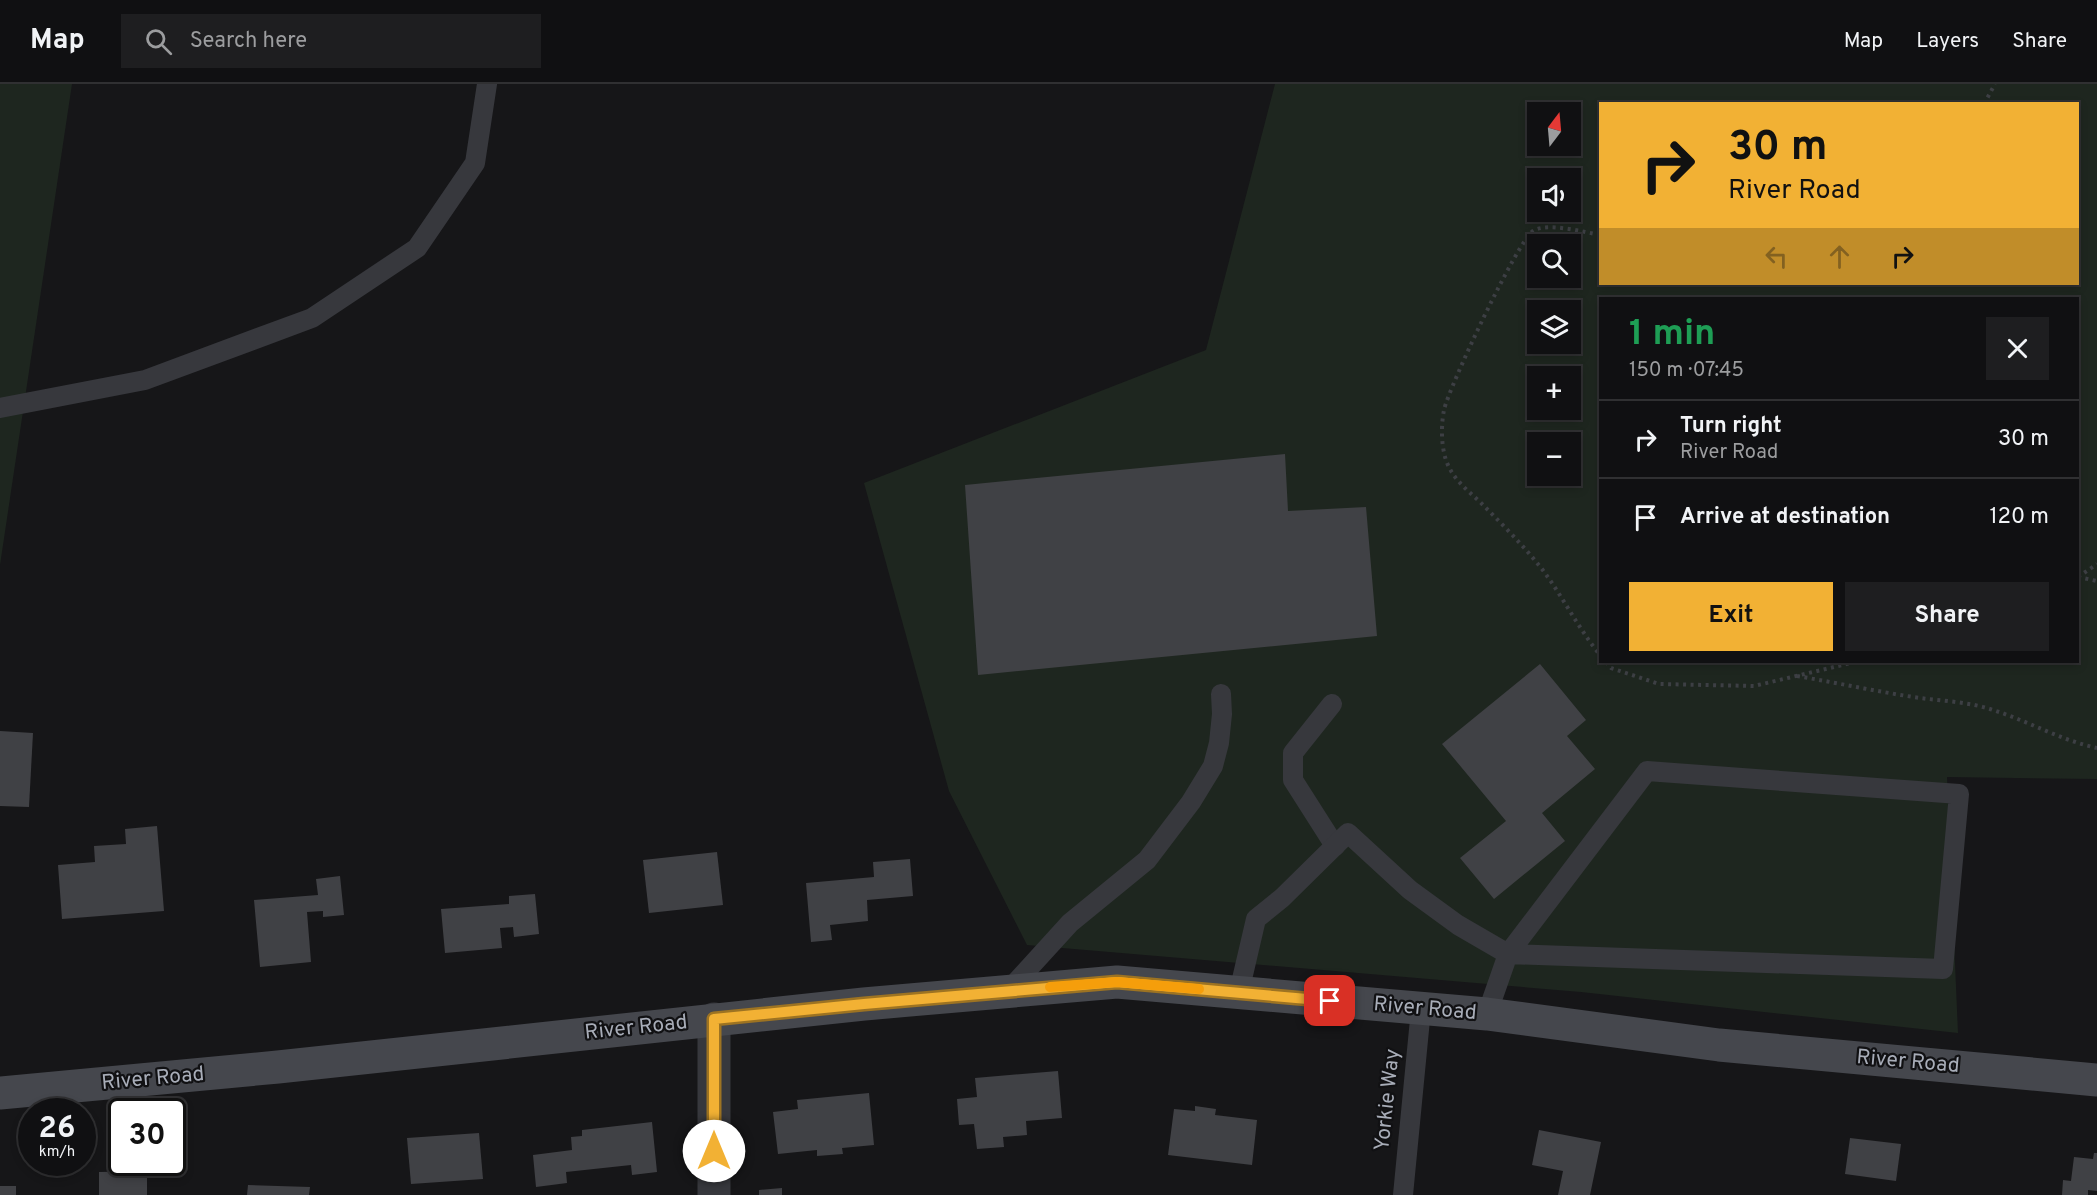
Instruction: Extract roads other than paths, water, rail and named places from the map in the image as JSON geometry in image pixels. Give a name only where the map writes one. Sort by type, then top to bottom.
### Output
[{"type":"main road","name":"River Road","points":[[0,1093],[278,1068],[714,1019],[1117,982],[1486,1014],[1719,1044],[2097,1080]]},
{"type":"street","points":[[714,1019],[714,1195]]},
{"type":"lane","points":[[0,408],[145,380],[312,318],[417,248],[475,163],[488,84]]},
{"type":"lane","points":[[1008,991],[1070,923],[1147,860],[1191,802],[1213,766],[1222,714],[1221,694]]},
{"type":"lane","points":[[1332,704],[1293,753],[1293,780],[1335,846]]},
{"type":"lane","points":[[1239,993],[1256,919],[1282,898],[1348,833],[1410,890],[1458,925],[1508,954],[1943,969],[1959,794],[1647,771],[1508,954],[1486,1014]]},
{"type":"lane","name":"Yorkie Way","points":[[1403,1195],[1421,1009]]}]
